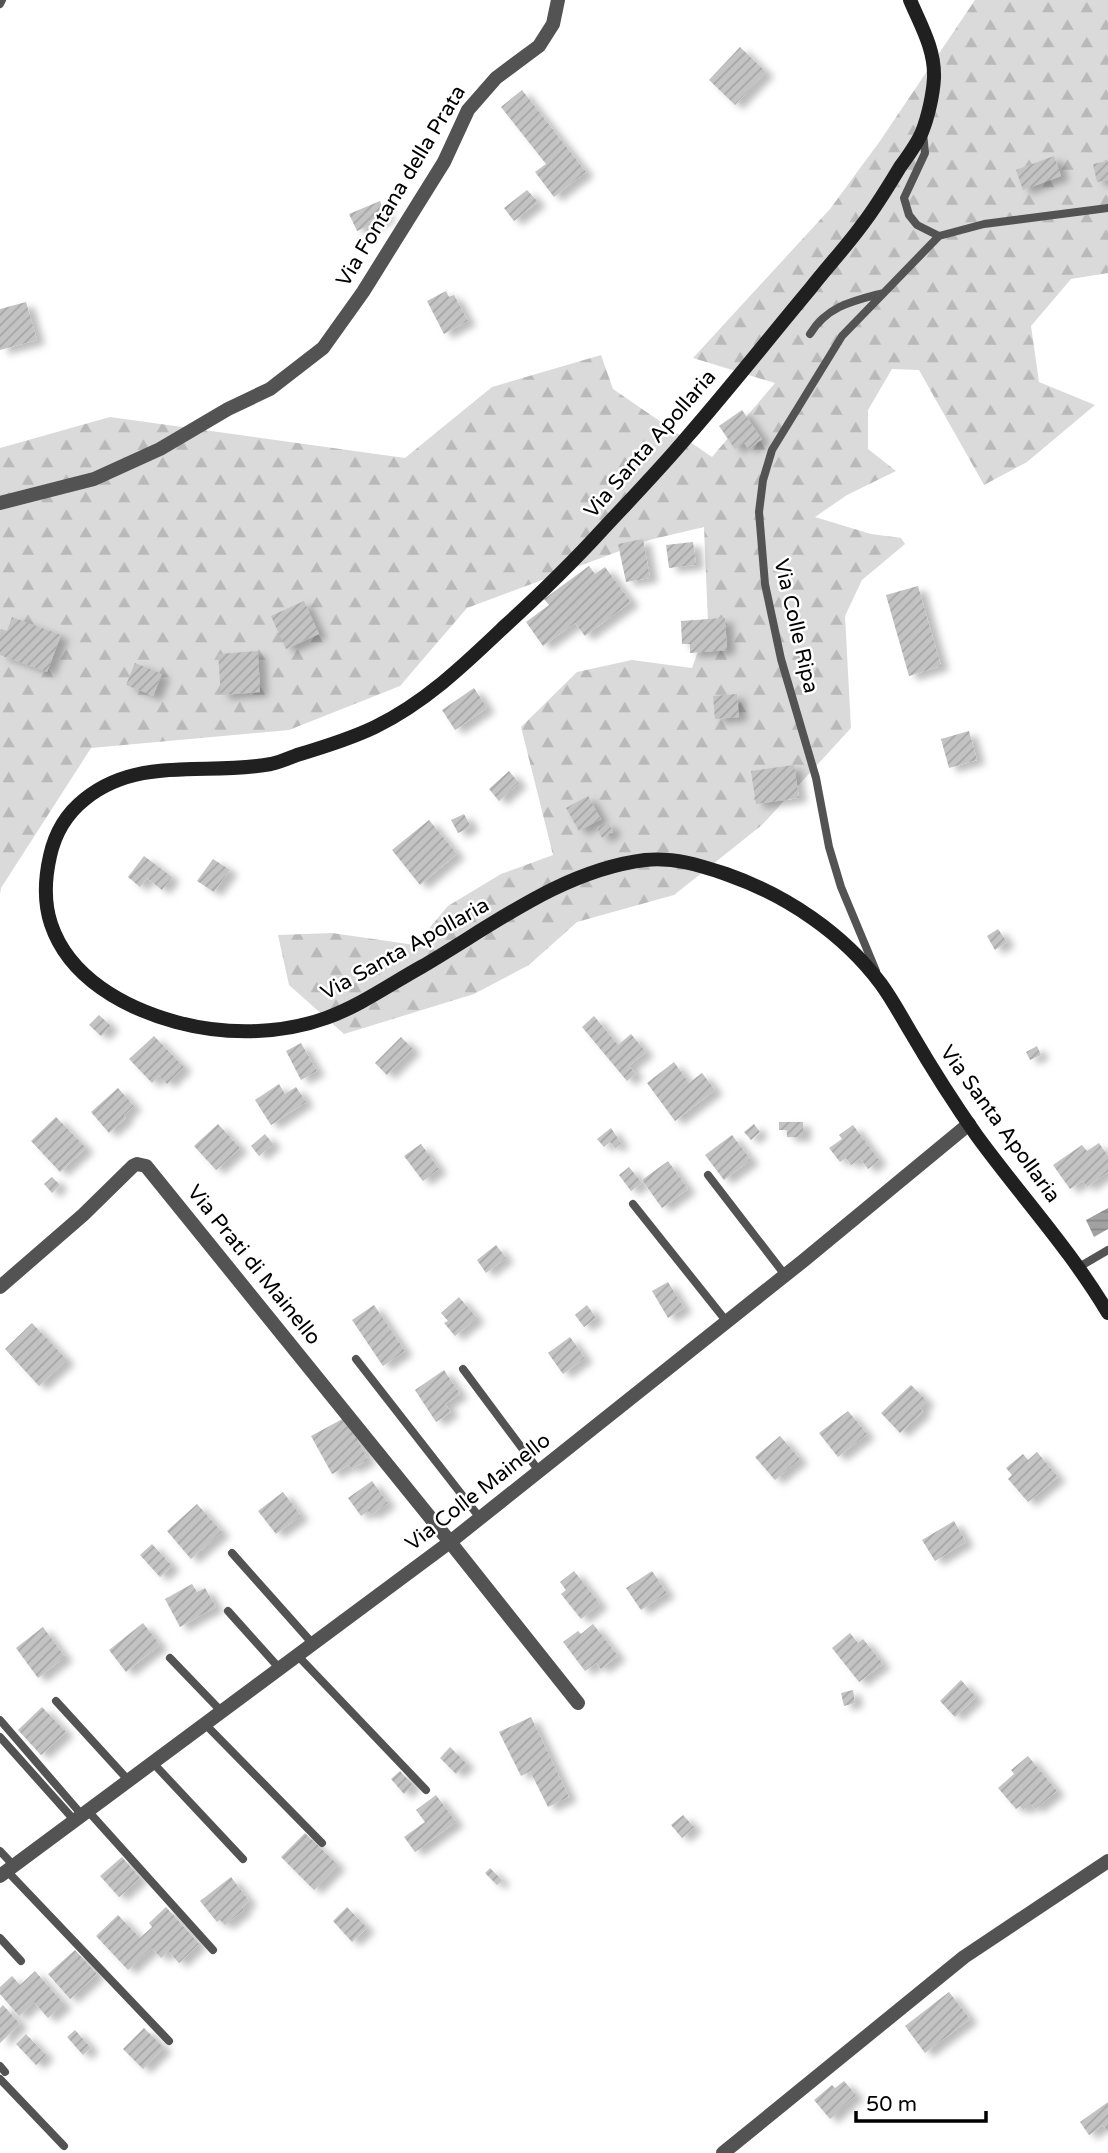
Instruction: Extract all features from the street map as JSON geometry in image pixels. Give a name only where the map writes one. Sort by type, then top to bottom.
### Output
[{"type":"street","name":"Via Fontana della Prata","points":[[0,503],[94,479],[160,449],[228,409],[270,389],[323,348],[363,292],[444,162],[468,110],[496,78],[539,46],[553,24],[558,0]]},
{"type":"street","name":"Via Santa Apollaria","points":[[910,0],[932,55],[934,81],[923,130],[867,220],[689,435],[573,563],[423,700],[376,726],[334,744],[271,764],[137,773],[94,792],[71,813],[55,837],[48,867],[47,907],[53,931],[64,952],[87,976],[113,996],[146,1013],[181,1023],[220,1031],[255,1031],[289,1027],[327,1018],[538,897],[574,879],[605,868],[655,859],[673,860],[703,866],[737,878],[774,895],[813,920],[855,954],[883,987],[969,1124],[1079,1267],[1108,1313]]},
{"type":"street","name":"Via Colle Mainello","points":[[7,1871],[450,1542],[727,1322],[969,1124]]},
{"type":"street","name":"Via Prati di Mainello","points":[[0,1287],[83,1215],[133,1166],[146,1166],[450,1542]]},
{"type":"street","points":[[450,1542],[578,1703]]},
{"type":"street","points":[[723,2153],[964,1957],[1108,1861]]},
{"type":"lane","points":[[923,130],[925,153],[904,198],[909,215],[917,225],[939,236],[984,224],[1108,208]]},
{"type":"lane","name":"Via Colle Ripa","points":[[883,987],[841,887],[829,847],[816,778],[782,659],[765,584],[760,512],[763,480],[772,450],[842,336],[939,236]]},
{"type":"lane","points":[[810,334],[819,320],[848,302],[886,292]]},
{"type":"lane","points":[[708,1175],[785,1275]]},
{"type":"lane","points":[[633,1203],[727,1322]]},
{"type":"lane","points":[[1079,1267],[1108,1250]]},
{"type":"lane","points":[[356,1359],[480,1518]]},
{"type":"lane","points":[[463,1369],[539,1471]]},
{"type":"lane","points":[[232,1553],[313,1644]]},
{"type":"lane","points":[[228,1611],[280,1669]]},
{"type":"lane","points":[[298,1656],[426,1790]]},
{"type":"lane","points":[[170,1658],[222,1712]]},
{"type":"lane","points":[[56,1701],[129,1781]]},
{"type":"lane","points":[[0,1720],[82,1816]]},
{"type":"lane","points":[[205,1724],[322,1843]]},
{"type":"lane","points":[[0,1737],[82,1816],[213,1950]]},
{"type":"lane","points":[[153,1763],[243,1860]]},
{"type":"lane","points":[[0,1852],[7,1871],[169,2041]]},
{"type":"lane","points":[[0,1938],[21,1961]]},
{"type":"lane","points":[[2,2072],[64,2146]]},
{"type":"green space","points":[[975,0],[1108,0],[1108,273],[1071,279],[1031,326],[1039,382],[1095,405],[1027,462],[984,485],[919,370],[892,369],[868,410],[868,449],[896,471],[847,495],[815,517],[871,534],[901,538],[905,544],[862,580],[845,616],[851,728],[762,825],[674,895],[577,922],[529,965],[474,994],[344,1034],[289,985],[278,935],[332,933],[415,945],[448,906],[501,874],[553,855],[521,727],[577,672],[632,660],[692,668],[708,623],[704,527],[649,540],[467,608],[400,686],[289,730],[91,748],[1,888],[0,894],[0,448],[110,417],[405,458],[492,387],[601,355],[613,389],[712,457],[775,383],[693,358],[830,209],[880,141]]},
{"type":"shaded area","points":[[1108,1208],[1108,1229],[1094,1237],[1086,1220]]},
{"type":"building","points":[[740,47],[766,72],[735,105],[709,80]]},
{"type":"building","points":[[522,90],[586,172],[554,197],[535,172],[546,164],[501,107]]},
{"type":"building","points":[[1054,156],[1061,176],[1023,190],[1016,170]]},
{"type":"building","points":[[1108,161],[1108,180],[1097,182],[1093,164]]},
{"type":"building","points":[[527,190],[538,202],[514,221],[504,208]]},
{"type":"building","points":[[380,201],[387,218],[357,231],[349,214]]},
{"type":"building","points":[[446,291],[449,297],[454,295],[468,321],[444,334],[427,301]]},
{"type":"building","points":[[26,302],[37,340],[0,350],[0,309]]},
{"type":"building","points":[[742,410],[762,439],[749,449],[744,443],[735,449],[719,426]]},
{"type":"building","points":[[643,539],[650,578],[626,582],[618,544]]},
{"type":"building","points":[[693,542],[696,565],[669,568],[666,545]]},
{"type":"building","points":[[589,566],[595,574],[605,567],[631,602],[585,636],[575,623],[543,646],[526,622],[549,605],[544,599]]},
{"type":"building","points":[[918,586],[941,666],[909,676],[886,595]]},
{"type":"building","points":[[304,601],[319,634],[286,649],[271,616]]},
{"type":"building","points":[[12,617],[61,635],[47,672],[0,655],[0,632],[1,629],[7,631]]},
{"type":"building","points":[[725,618],[727,650],[690,653],[690,644],[682,644],[681,621]]},
{"type":"building","points":[[258,651],[260,692],[221,695],[218,654]]},
{"type":"building","points":[[135,663],[162,674],[153,696],[126,685]]},
{"type":"building","points":[[474,688],[487,708],[455,730],[442,710]]},
{"type":"building","points":[[737,694],[739,717],[715,719],[713,696]]},
{"type":"building","points":[[969,731],[977,760],[949,768],[941,739]]},
{"type":"building","points":[[794,765],[799,798],[756,804],[751,771]]},
{"type":"building","points":[[509,771],[519,783],[499,801],[489,789]]},
{"type":"building","points":[[588,796],[601,819],[579,831],[566,808]]},
{"type":"building","points":[[464,814],[471,827],[458,833],[451,820]]},
{"type":"building","points":[[429,820],[457,854],[420,885],[392,850]]},
{"type":"building","points":[[608,822],[613,832],[602,838],[597,828]]},
{"type":"building","points":[[144,856],[172,877],[162,890],[147,878],[140,887],[128,877]]},
{"type":"building","points":[[213,859],[230,870],[214,892],[197,881]]},
{"type":"building","points":[[998,929],[1007,942],[995,950],[987,936]]},
{"type":"building","points":[[99,1015],[111,1026],[101,1036],[89,1025]]},
{"type":"building","points":[[594,1016],[618,1045],[631,1034],[646,1052],[629,1066],[636,1074],[627,1081],[582,1027]]},
{"type":"building","points":[[154,1036],[184,1067],[167,1084],[159,1076],[152,1083],[129,1059]]},
{"type":"building","points":[[401,1037],[413,1049],[387,1075],[375,1063]]},
{"type":"building","points":[[301,1043],[317,1071],[301,1080],[286,1051]]},
{"type":"building","points":[[1037,1046],[1041,1055],[1030,1060],[1026,1052]]},
{"type":"building","points":[[674,1062],[689,1083],[702,1073],[715,1090],[675,1121],[647,1083]]},
{"type":"building","points":[[279,1084],[285,1094],[296,1087],[306,1102],[271,1125],[255,1100]]},
{"type":"building","points":[[118,1088],[134,1106],[124,1115],[126,1118],[109,1133],[91,1112]]},
{"type":"building","points":[[56,1117],[86,1148],[60,1172],[31,1141]]},
{"type":"building","points":[[779,1122],[803,1122],[803,1137],[787,1137],[787,1130],[779,1130]]},
{"type":"building","points":[[218,1124],[240,1148],[216,1170],[194,1146]]},
{"type":"building","points":[[754,1124],[760,1132],[751,1140],[744,1132]]},
{"type":"building","points":[[853,1125],[879,1160],[868,1169],[860,1158],[851,1165],[846,1158],[840,1162],[829,1148],[842,1139],[839,1135]]},
{"type":"building","points":[[611,1128],[621,1143],[615,1148],[610,1142],[604,1147],[597,1139]]},
{"type":"building","points":[[265,1134],[273,1144],[259,1156],[251,1146]]},
{"type":"building","points":[[732,1135],[751,1160],[724,1180],[705,1155]]},
{"type":"building","points":[[1099,1143],[1108,1156],[1108,1172],[1087,1187],[1083,1181],[1070,1189],[1053,1165],[1082,1145],[1087,1151]]},
{"type":"building","points":[[421,1144],[439,1169],[423,1181],[404,1156]]},
{"type":"building","points":[[668,1161],[688,1189],[662,1208],[642,1180]]},
{"type":"building","points":[[629,1167],[642,1183],[631,1191],[619,1175]]},
{"type":"building","points":[[52,1177],[60,1185],[52,1193],[44,1184]]},
{"type":"building","points":[[496,1245],[506,1258],[486,1273],[477,1260]]},
{"type":"building","points":[[668,1282],[684,1308],[668,1318],[652,1291]]},
{"type":"building","points":[[459,1297],[477,1318],[455,1336],[444,1323],[448,1321],[441,1313]]},
{"type":"building","points":[[374,1305],[405,1351],[383,1366],[352,1320]]},
{"type":"building","points":[[587,1305],[596,1318],[584,1327],[575,1315]]},
{"type":"building","points":[[32,1323],[67,1360],[39,1386],[5,1349]]},
{"type":"building","points":[[570,1337],[585,1358],[563,1374],[548,1353]]},
{"type":"building","points":[[444,1370],[460,1394],[445,1404],[451,1412],[436,1422],[415,1390]]},
{"type":"building","points":[[911,1385],[927,1401],[920,1408],[923,1412],[900,1433],[881,1413]]},
{"type":"building","points":[[848,1411],[867,1434],[838,1457],[819,1433]]},
{"type":"building","points":[[346,1417],[368,1460],[351,1469],[349,1465],[332,1474],[311,1436]]},
{"type":"building","points":[[780,1436],[800,1459],[775,1480],[755,1457]]},
{"type":"building","points":[[1037,1452],[1058,1477],[1028,1502],[1008,1479],[1012,1475],[1006,1468],[1023,1454],[1028,1460]]},
{"type":"building","points":[[372,1481],[388,1503],[371,1515],[368,1511],[361,1516],[348,1498]]},
{"type":"building","points":[[283,1492],[301,1516],[276,1534],[258,1511]]},
{"type":"building","points":[[197,1504],[222,1532],[191,1559],[167,1531]]},
{"type":"building","points":[[954,1521],[966,1542],[935,1561],[922,1540]]},
{"type":"building","points":[[152,1544],[172,1566],[160,1577],[140,1555]]},
{"type":"building","points":[[574,1571],[600,1604],[581,1619],[561,1594],[566,1590],[560,1582]]},
{"type":"building","points":[[652,1571],[667,1593],[641,1610],[626,1588]]},
{"type":"building","points":[[192,1584],[197,1592],[205,1588],[216,1607],[180,1627],[165,1599]]},
{"type":"building","points":[[143,1623],[160,1645],[126,1672],[109,1650]]},
{"type":"building","points":[[593,1624],[618,1656],[601,1669],[596,1663],[585,1671],[563,1642],[578,1631],[581,1634]]},
{"type":"building","points":[[43,1627],[65,1657],[38,1678],[16,1648]]},
{"type":"building","points":[[850,1633],[858,1643],[863,1639],[883,1664],[859,1682],[832,1648]]},
{"type":"building","points":[[961,1680],[976,1697],[955,1717],[940,1701]]},
{"type":"building","points":[[853,1690],[855,1703],[844,1706],[841,1693]]},
{"type":"building","points":[[42,1707],[66,1732],[41,1755],[18,1730]]},
{"type":"building","points":[[531,1717],[569,1797],[548,1807],[530,1771],[521,1776],[499,1732]]},
{"type":"building","points":[[450,1747],[467,1764],[456,1774],[440,1758]]},
{"type":"building","points":[[1028,1756],[1057,1791],[1035,1809],[1031,1804],[1023,1810],[1020,1806],[1016,1809],[998,1788],[1014,1774],[1011,1770]]},
{"type":"building","points":[[400,1771],[413,1785],[404,1794],[391,1779]]},
{"type":"building","points":[[436,1795],[456,1822],[415,1852],[404,1837],[425,1822],[416,1810]]},
{"type":"building","points":[[683,1815],[694,1827],[682,1838],[671,1825]]},
{"type":"building","points":[[305,1833],[338,1865],[314,1890],[281,1857]]},
{"type":"building","points":[[122,1857],[140,1878],[119,1897],[100,1876]]},
{"type":"building","points":[[490,1868],[502,1880],[497,1885],[485,1873]]},
{"type":"building","points":[[231,1877],[249,1901],[242,1907],[244,1910],[225,1925],[220,1920],[217,1922],[200,1901]]},
{"type":"building","points":[[166,1907],[199,1944],[179,1963],[168,1951],[161,1958],[152,1948],[128,1970],[96,1936],[118,1915],[140,1938],[152,1927],[149,1923]]},
{"type":"building","points":[[347,1907],[367,1928],[352,1942],[333,1921]]},
{"type":"building","points":[[75,1950],[97,1974],[70,1999],[48,1974]]},
{"type":"building","points":[[35,1971],[64,2004],[48,2018],[34,2002],[19,2016],[0,1994],[0,1987],[12,1976],[20,1985]]},
{"type":"building","points":[[949,1992],[970,2019],[925,2053],[905,2026]]},
{"type":"building","points":[[3,2005],[20,2024],[0,2043],[0,2008]]},
{"type":"building","points":[[144,2028],[164,2048],[143,2069],[123,2049]]},
{"type":"building","points":[[75,2030],[91,2048],[83,2055],[67,2037]]},
{"type":"building","points":[[26,2034],[46,2055],[36,2065],[16,2044]]},
{"type":"building","points":[[844,2081],[856,2095],[830,2119],[814,2100],[832,2085],[835,2088]]},
{"type":"building","points":[[1108,2102],[1108,2132],[1103,2125],[1089,2135],[1080,2122]]}]
